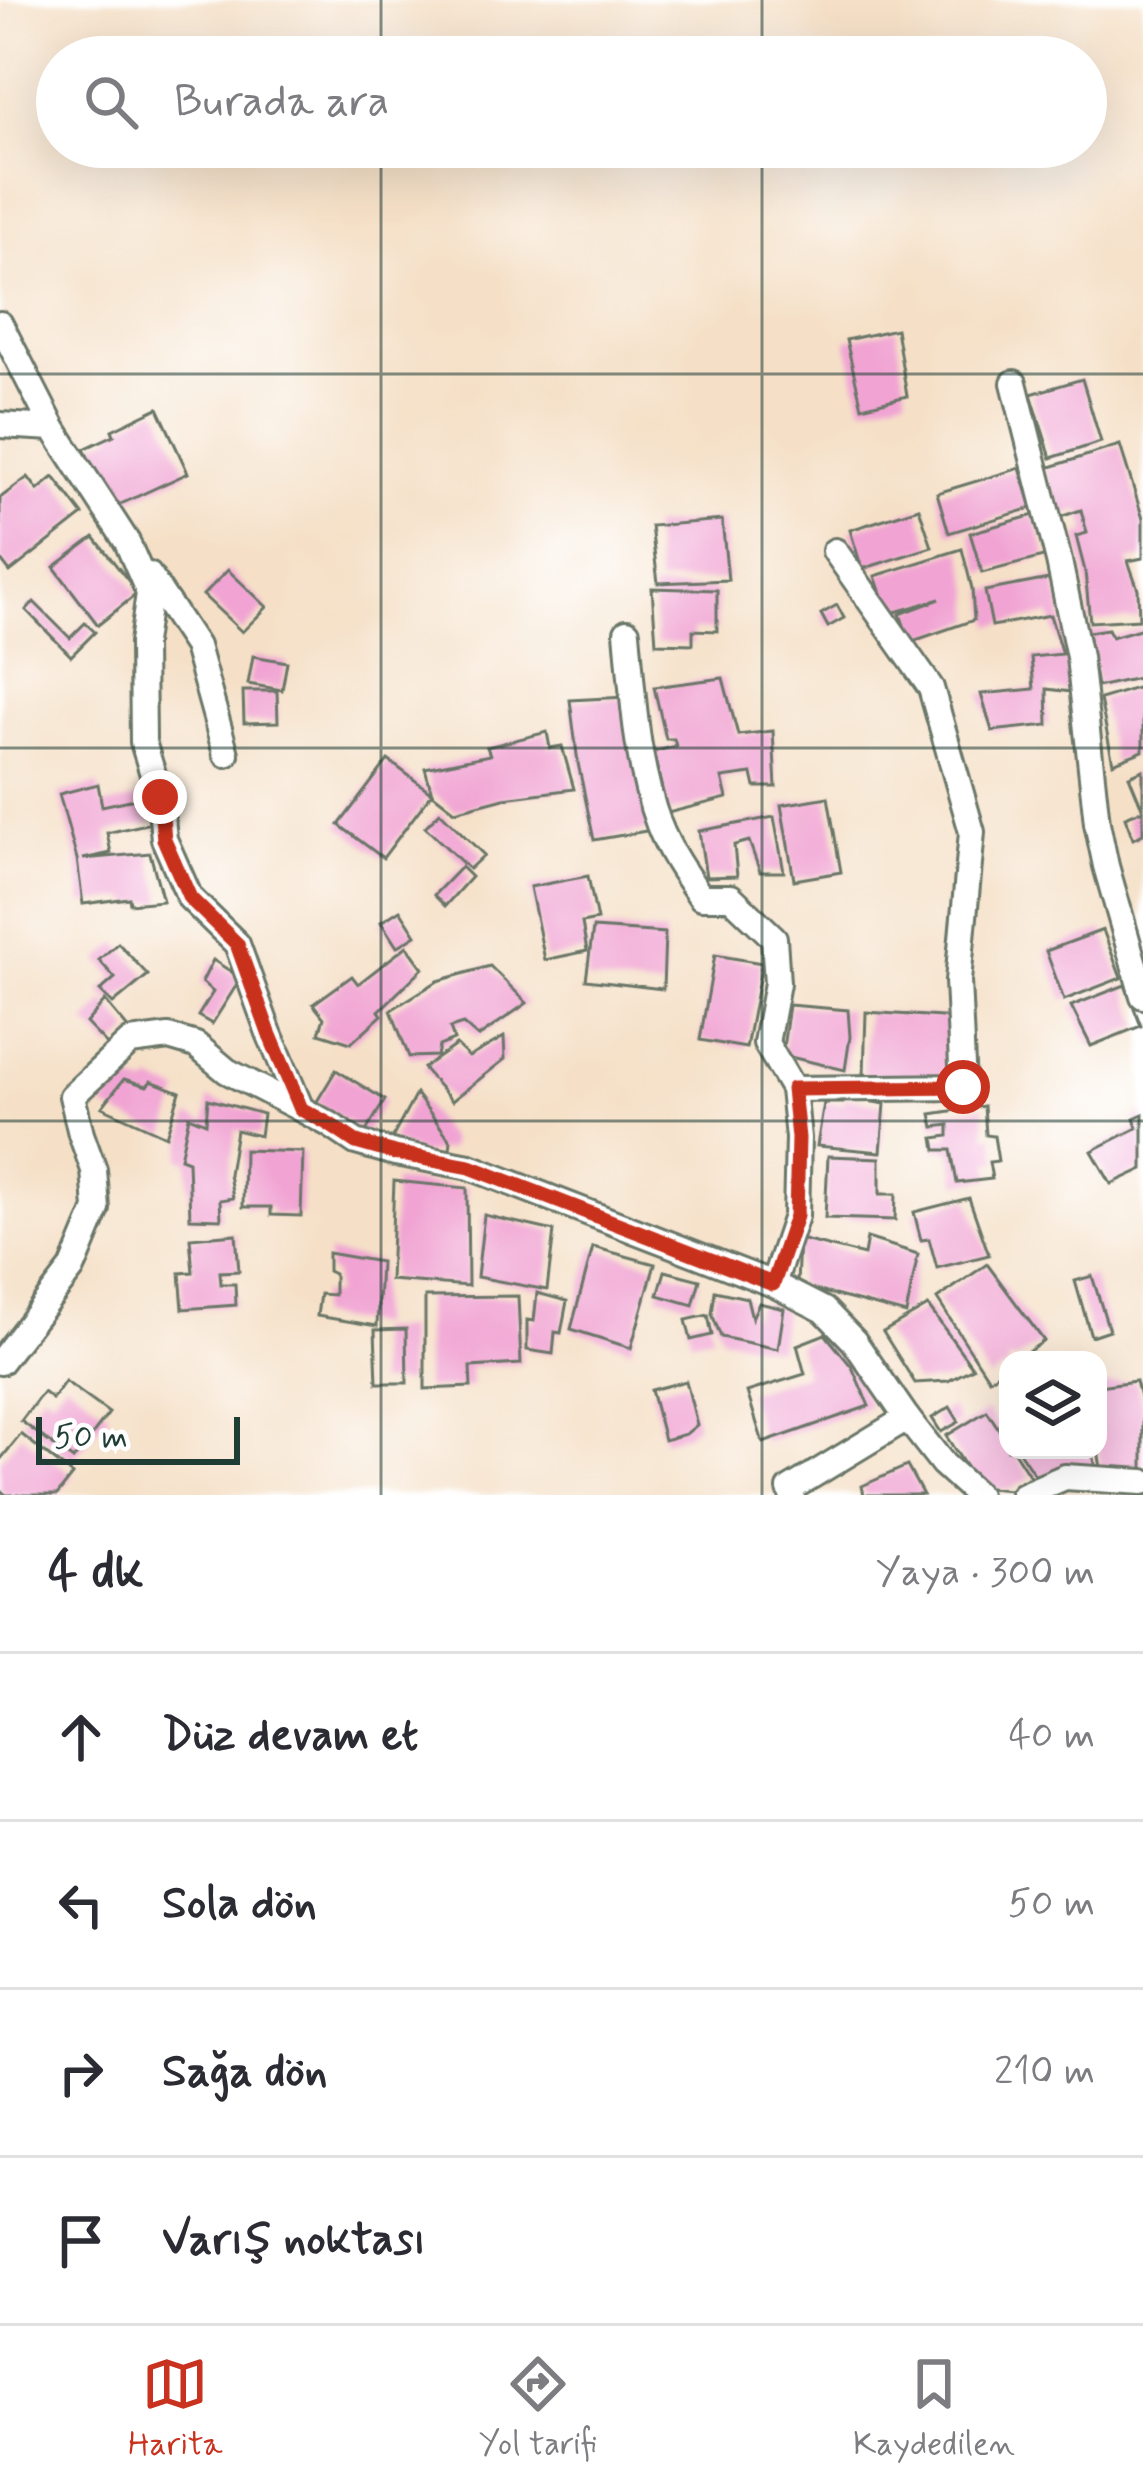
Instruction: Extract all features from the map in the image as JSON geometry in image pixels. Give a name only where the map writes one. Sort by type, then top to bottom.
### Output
[{"type":"street","points":[[0,323],[53,428],[196,646],[226,754]]},
{"type":"street","points":[[1014,383],[1079,656],[1101,844],[1143,996]]},
{"type":"street","points":[[0,424],[53,428]]},
{"type":"street","points":[[127,542],[149,592],[142,643],[143,742],[160,797],[164,839],[190,898],[237,944],[301,1109]]},
{"type":"street","points":[[793,1089],[963,1087],[958,981],[972,832],[931,688],[835,551]]},
{"type":"street","points":[[627,632],[636,724],[659,824],[677,862],[701,897],[731,897],[774,938],[777,983],[766,1043],[793,1089],[798,1138],[796,1216],[773,1284]]},
{"type":"street","points":[[0,1362],[72,1269],[97,1209],[94,1169],[72,1096],[130,1042],[169,1037],[196,1045],[227,1071],[356,1142],[470,1167],[773,1284],[824,1310],[854,1341],[943,1464],[976,1495]]},
{"type":"street","points":[[792,1495],[790,1489],[907,1418]]},
{"type":"street","points":[[1023,1495],[1065,1478],[1143,1482]]},
{"type":"building","points":[[896,329],[907,396],[862,407],[846,340]]},
{"type":"building","points":[[1082,379],[1101,442],[1051,458],[1031,394]]},
{"type":"building","points":[[158,408],[188,473],[112,508],[84,449]]},
{"type":"building","points":[[1120,445],[1143,519],[1143,558],[1128,561],[1138,589],[1139,619],[1090,622],[1076,536],[1087,533],[1081,510],[1060,517],[1044,469]]},
{"type":"building","points":[[1020,468],[1032,508],[949,533],[937,493]]},
{"type":"building","points":[[28,477],[38,490],[54,477],[83,515],[10,572],[0,559],[0,498]]},
{"type":"building","points":[[919,508],[932,547],[862,569],[850,530]]},
{"type":"building","points":[[1034,515],[1047,556],[982,573],[970,533]]},
{"type":"building","points":[[722,520],[728,580],[658,583],[651,526]]},
{"type":"building","points":[[94,537],[138,593],[98,625],[54,567]]},
{"type":"building","points":[[962,549],[974,620],[910,642],[900,614],[940,599],[888,614],[875,576]]},
{"type":"building","points":[[228,570],[267,607],[242,632],[203,595]]},
{"type":"building","points":[[1054,578],[1071,692],[1047,689],[1048,725],[992,731],[981,694],[1034,689],[1031,657],[1062,654],[1050,615],[992,626],[985,591]]},
{"type":"building","points":[[652,588],[717,590],[717,631],[693,630],[693,644],[656,643]]},
{"type":"building","points":[[34,602],[70,638],[85,623],[95,632],[71,656],[26,610]]},
{"type":"building","points":[[837,605],[844,618],[828,627],[821,614]]},
{"type":"building","points":[[1143,628],[1143,677],[1097,687],[1088,632],[1108,629],[1112,637]]},
{"type":"building","points":[[253,656],[287,662],[282,690],[248,684]]},
{"type":"building","points":[[723,678],[738,735],[773,731],[776,787],[755,787],[752,774],[722,778],[727,798],[668,813],[653,752],[676,746],[674,739],[666,739],[654,687]]},
{"type":"building","points":[[1143,686],[1143,751],[1113,763],[1100,699]]},
{"type":"building","points":[[243,691],[277,691],[278,722],[244,723]]},
{"type":"building","points":[[626,697],[652,830],[594,840],[570,700]]},
{"type":"building","points":[[547,732],[550,748],[562,746],[574,789],[504,798],[455,811],[432,793],[425,768],[490,755],[487,747]]},
{"type":"building","points":[[388,760],[432,793],[383,858],[339,825]]},
{"type":"building","points":[[1143,770],[1143,810],[1129,776]]},
{"type":"building","points":[[98,784],[102,806],[144,797],[151,823],[107,833],[111,853],[83,859],[150,853],[163,901],[130,904],[129,898],[83,904],[77,859],[59,794]]},
{"type":"building","points":[[828,797],[841,872],[794,880],[781,805]]},
{"type":"building","points":[[1143,810],[1143,834],[1133,839],[1125,817]]},
{"type":"building","points":[[440,812],[484,855],[469,869],[425,827]]},
{"type":"building","points":[[774,817],[784,872],[760,872],[749,841],[734,845],[737,876],[706,877],[699,831]]},
{"type":"building","points":[[461,867],[471,877],[445,906],[434,895]]},
{"type":"building","points":[[588,876],[597,920],[582,923],[587,951],[545,960],[530,887]]},
{"type":"building","points":[[400,910],[416,935],[397,947],[381,922]]},
{"type":"building","points":[[593,928],[665,933],[663,989],[586,980]]},
{"type":"building","points":[[1103,930],[1121,978],[1064,1000],[1046,951]]},
{"type":"building","points":[[118,943],[148,975],[113,1004],[100,991],[115,978],[99,960]]},
{"type":"building","points":[[407,946],[423,968],[379,1011],[382,1015],[351,1043],[319,1033],[324,1018],[313,1004],[352,976],[358,984]]},
{"type":"building","points":[[715,955],[762,963],[746,1048],[700,1040]]},
{"type":"building","points":[[213,960],[241,978],[212,1024],[198,1016],[213,992],[202,982]]},
{"type":"building","points":[[490,966],[527,1003],[478,1037],[463,1024],[450,1028],[454,1040],[439,1046],[437,1056],[409,1057],[391,1010],[438,981]]},
{"type":"building","points":[[1125,985],[1141,1026],[1091,1046],[1071,1006]]},
{"type":"building","points":[[105,1001],[131,1032],[111,1049],[86,1023]]},
{"type":"building","points":[[789,1005],[848,1010],[845,1070],[782,1055]]},
{"type":"building","points":[[866,1012],[956,1018],[955,1084],[864,1074]]},
{"type":"building","points":[[504,1037],[505,1059],[452,1101],[423,1068],[456,1045],[469,1057]]},
{"type":"building","points":[[336,1070],[385,1100],[365,1133],[316,1103]]},
{"type":"building","points":[[124,1079],[147,1086],[151,1081],[180,1092],[166,1136],[102,1107]]},
{"type":"building","points":[[416,1094],[451,1141],[450,1149],[422,1155],[391,1140]]},
{"type":"building","points":[[844,1097],[885,1104],[881,1152],[817,1146],[824,1103],[843,1103]]},
{"type":"building","points":[[208,1099],[263,1114],[260,1136],[236,1130],[229,1174],[233,1198],[220,1200],[221,1219],[190,1218],[188,1161],[180,1158],[189,1116],[206,1123]]},
{"type":"building","points":[[984,1106],[986,1135],[994,1136],[998,1161],[989,1162],[992,1179],[957,1183],[951,1150],[936,1150],[934,1138],[949,1136],[949,1125],[934,1127],[931,1114]]},
{"type":"building","points":[[1143,1114],[1143,1169],[1111,1184],[1092,1151],[1137,1128],[1134,1118]]},
{"type":"building","points":[[244,1150],[303,1152],[301,1216],[271,1215],[271,1207],[243,1207]]},
{"type":"building","points":[[828,1156],[880,1158],[880,1194],[896,1194],[895,1220],[825,1218]]},
{"type":"building","points":[[394,1181],[467,1188],[468,1286],[390,1280]]},
{"type":"building","points":[[969,1198],[989,1255],[937,1268],[929,1239],[921,1240],[914,1212]]},
{"type":"building","points":[[484,1215],[554,1231],[547,1290],[477,1277]]},
{"type":"building","points":[[236,1234],[239,1271],[220,1272],[221,1284],[235,1284],[236,1305],[183,1309],[180,1273],[193,1272],[190,1238]]},
{"type":"building","points":[[867,1238],[918,1254],[906,1314],[797,1285],[799,1239],[864,1255]]},
{"type":"building","points":[[593,1247],[655,1264],[631,1348],[571,1329]]},
{"type":"building","points":[[328,1253],[380,1262],[377,1326],[317,1316],[320,1294],[334,1295]]},
{"type":"building","points":[[987,1264],[1044,1341],[1029,1351],[999,1351],[999,1372],[989,1379],[937,1299]]},
{"type":"building","points":[[665,1271],[700,1280],[693,1305],[658,1295]]},
{"type":"building","points":[[1092,1276],[1109,1330],[1091,1336],[1075,1281]]},
{"type":"building","points":[[715,1291],[747,1298],[752,1318],[759,1303],[784,1309],[778,1349],[721,1337],[712,1314]]},
{"type":"building","points":[[537,1293],[567,1301],[561,1333],[555,1332],[553,1354],[527,1350],[527,1320],[534,1321]]},
{"type":"building","points":[[518,1296],[521,1364],[470,1367],[471,1387],[425,1389],[425,1297]]},
{"type":"building","points":[[928,1306],[973,1368],[948,1381],[915,1383],[883,1332]]},
{"type":"building","points":[[708,1315],[712,1335],[691,1340],[686,1320]]},
{"type":"building","points":[[406,1329],[407,1383],[377,1383],[375,1330]]},
{"type":"building","points":[[825,1334],[852,1367],[869,1406],[763,1443],[747,1392],[805,1374],[797,1345]]},
{"type":"building","points":[[65,1381],[109,1413],[73,1460],[21,1421],[43,1392],[52,1399]]},
{"type":"building","points":[[686,1381],[697,1425],[686,1434],[664,1440],[651,1390]]},
{"type":"building","points":[[1136,1381],[1143,1408],[1143,1476],[1102,1474],[1100,1459],[1107,1459],[1107,1385]]},
{"type":"building","points":[[950,1407],[959,1422],[941,1432],[932,1418]]},
{"type":"building","points":[[987,1411],[999,1429],[999,1459],[1019,1459],[1031,1478],[1009,1490],[979,1487],[946,1436]]},
{"type":"building","points":[[21,1434],[73,1475],[57,1495],[6,1495],[0,1490],[0,1460]]},
{"type":"building","points":[[1024,1459],[1094,1459],[1096,1468],[1036,1477]]},
{"type":"building","points":[[907,1466],[923,1495],[864,1495],[862,1486]]},
{"type":"route","points":[[160,797],[164,839],[190,898],[237,944],[301,1109],[356,1142],[470,1167],[773,1284],[796,1216],[798,1138],[793,1089],[963,1087]]}]
